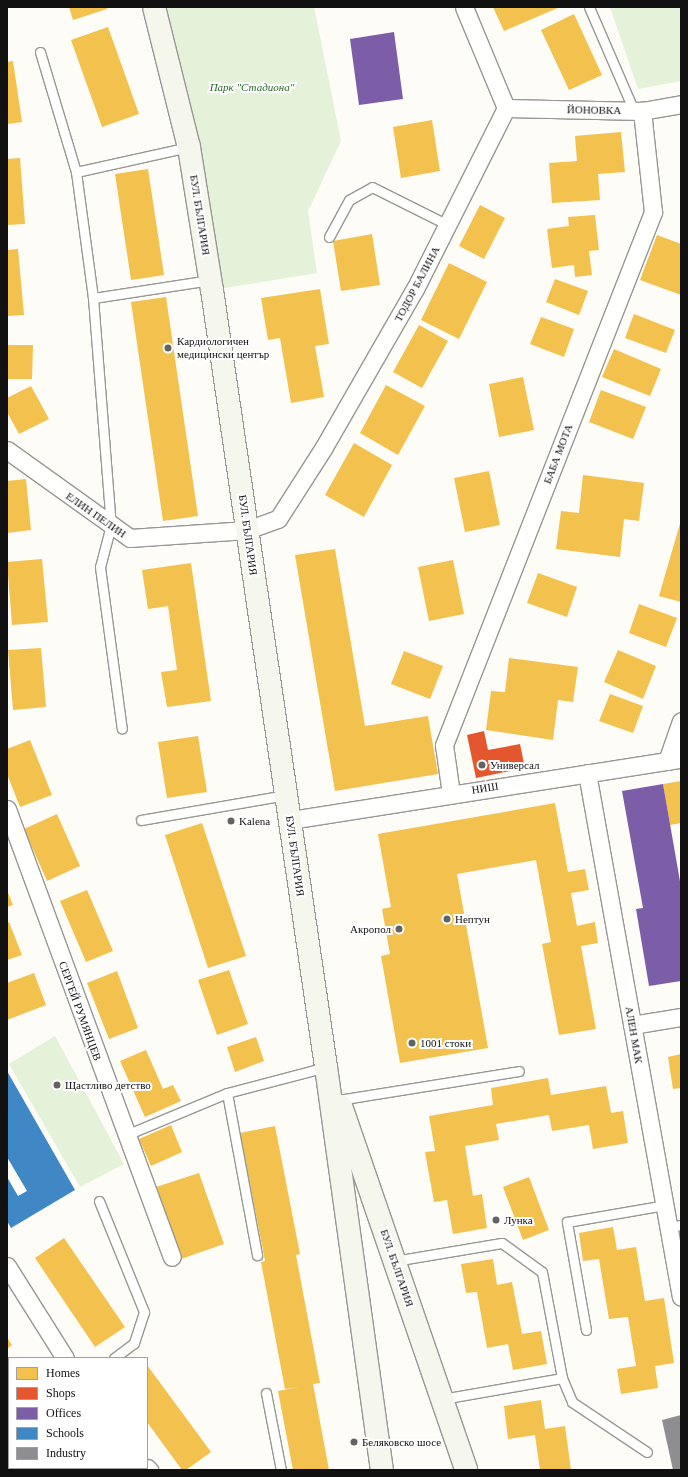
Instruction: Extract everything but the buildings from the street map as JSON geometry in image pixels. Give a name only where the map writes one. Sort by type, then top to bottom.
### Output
[{"type":"main road","name":"БУЛ. БЪЛГАРИЯ","points":[[154,7],[188,147],[210,280],[326,1067],[382,1470]]},
{"type":"main road","name":"БУЛ. БЪЛГАРИЯ","points":[[326,1067],[466,1470]]},
{"type":"street","points":[[464,7],[506,108]]},
{"type":"street","name":"ЙОНОВКА","points":[[506,108],[638,111],[681,104]]},
{"type":"street","name":"ТОДОР БАЛИНА","points":[[247,530],[278,519],[289,504],[415,289],[506,108]]},
{"type":"street","name":"БАБА МОТА","points":[[451,794],[444,745],[652,212],[638,111]]},
{"type":"street","name":"ЕЛИН ПЕЛИН","points":[[7,450],[130,538],[247,530]]},
{"type":"street","points":[[674,760],[681,721]]},
{"type":"street","name":"НИШ","points":[[290,820],[674,760]]},
{"type":"street","name":"АЛЕН МАК","points":[[587,773],[664,1205],[675,1234],[681,1297]]},
{"type":"street","name":"СЕРГЕЙ РУМЯНЦЕВ","points":[[7,809],[172,1257]]},
{"type":"street","points":[[632,1025],[681,1017]]},
{"type":"street","points":[[7,1266],[64,1357]]},
{"type":"lane","points":[[589,7],[638,111]]},
{"type":"lane","points":[[40,52],[76,172],[93,298],[111,525],[100,567],[122,729]]},
{"type":"lane","points":[[76,172],[188,147]]},
{"type":"lane","points":[[329,237],[349,200],[372,187],[448,225]]},
{"type":"lane","points":[[93,298],[210,280]]},
{"type":"lane","points":[[141,820],[286,795]]},
{"type":"lane","points":[[126,1135],[227,1093],[326,1067]]},
{"type":"lane","points":[[338,1100],[519,1071]]},
{"type":"lane","points":[[227,1093],[257,1255]]},
{"type":"lane","points":[[99,1201],[144,1312],[134,1343],[115,1357]]},
{"type":"lane","points":[[586,1330],[567,1222],[664,1205]]},
{"type":"lane","points":[[394,1261],[502,1243],[542,1272],[562,1378],[572,1402],[647,1452]]},
{"type":"lane","points":[[442,1399],[562,1378]]},
{"type":"lane","points":[[266,1393],[281,1470]]},
{"type":"green space","name":"Парк \"Стадиона\"","points":[[154,7],[314,7],[341,141],[308,211],[317,273],[212,290]]},
{"type":"green space","points":[[610,7],[681,7],[681,81],[638,89]]},
{"type":"green space","points":[[55,1036],[124,1164],[80,1187],[9,1064]]},
{"type":"place","name":"Кардиологичен медицински център","points":[[168,348]]},
{"type":"place","name":"Универсал","points":[[482,765]]},
{"type":"place","name":"Kalena","points":[[231,821]]},
{"type":"place","name":"Нептун","points":[[447,919]]},
{"type":"place","name":"Акропол","points":[[399,929]]},
{"type":"place","name":"1001 стоки","points":[[412,1043]]},
{"type":"place","name":"Щастливо детство","points":[[57,1085]]},
{"type":"place","name":"Лунка","points":[[496,1220]]},
{"type":"place","name":"Беляковско шосе","points":[[354,1442]]}]
